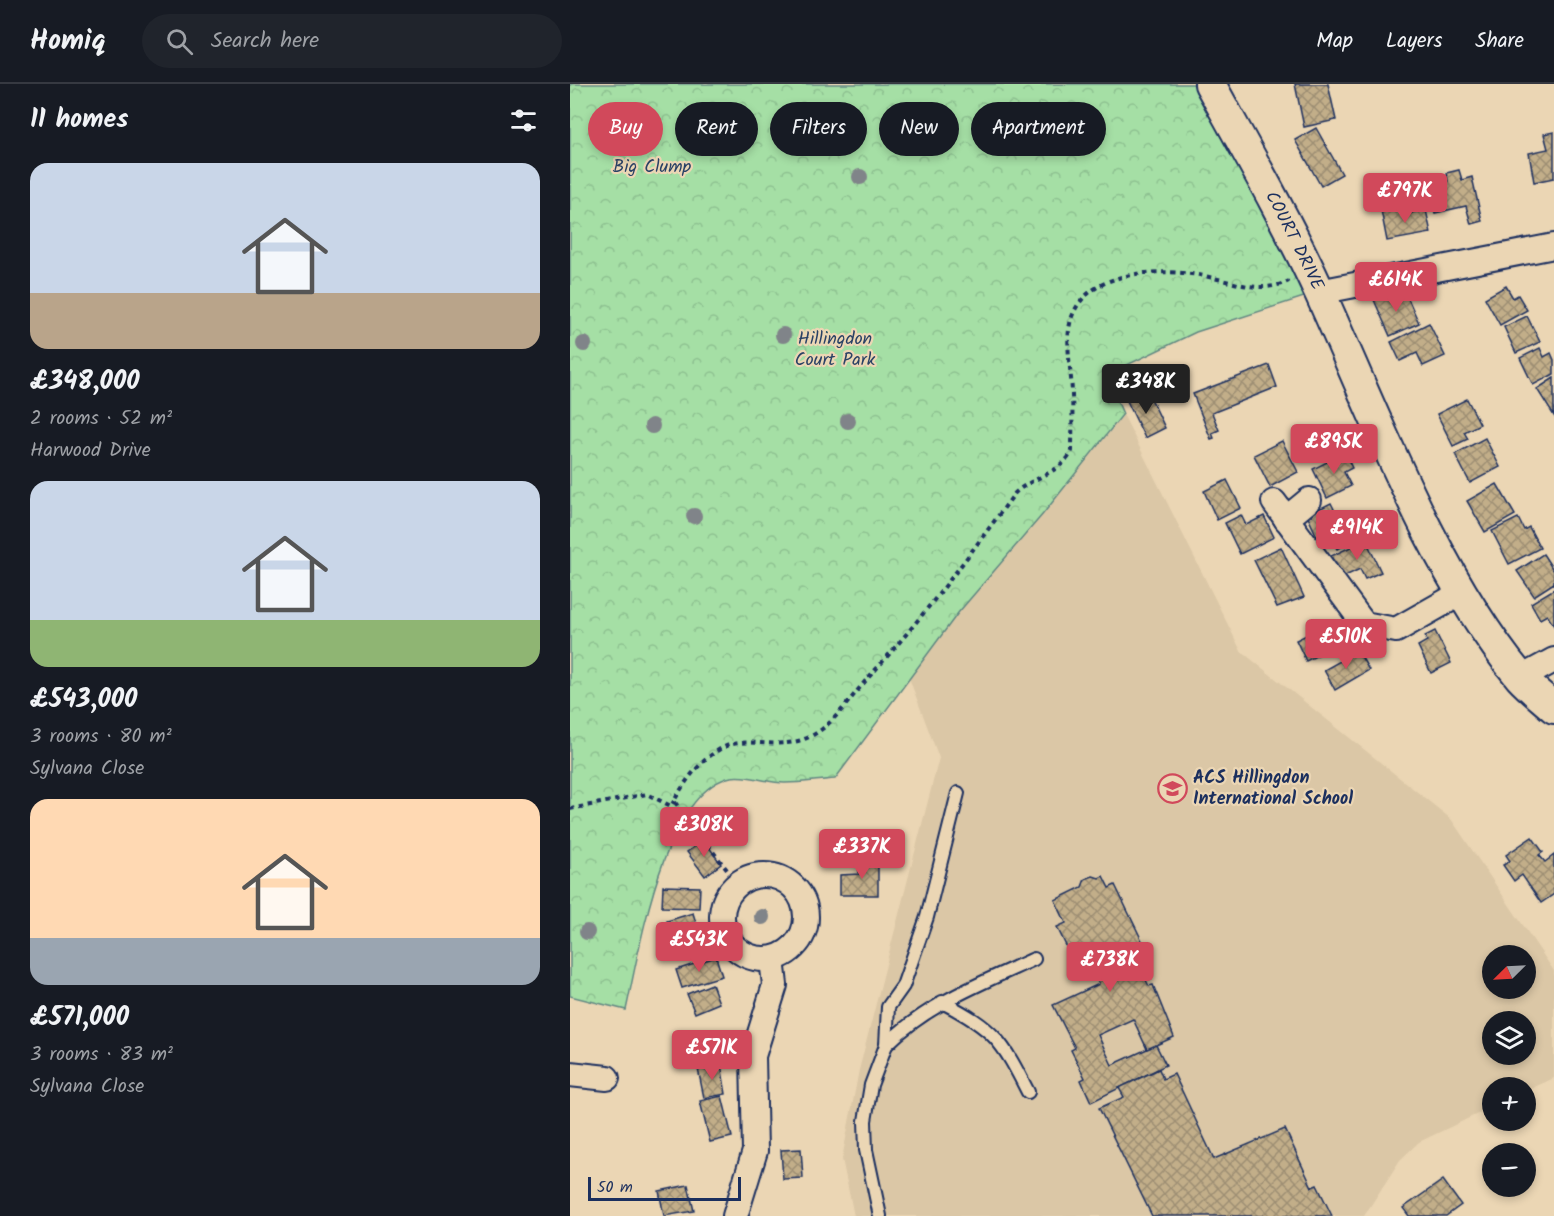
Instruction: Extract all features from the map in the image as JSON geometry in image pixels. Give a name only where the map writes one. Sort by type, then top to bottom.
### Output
[{"type":"street","name":"COURT DRIVE","points":[[1210,84],[1314,282],[1391,452],[1474,613],[1521,678],[1554,708]]},
{"type":"street","points":[[1314,282],[1554,246]]},
{"type":"street","points":[[1309,500],[1280,510],[1364,624],[1396,630],[1463,592]]},
{"type":"street","points":[[1521,678],[1554,660]]},
{"type":"street","points":[[755,876],[774,876],[789,883],[802,898],[806,918],[803,933],[793,948],[772,959],[755,959],[744,955],[735,949],[724,934],[721,919],[723,905],[738,884],[755,876]]},
{"type":"street","points":[[735,1216],[755,1150],[753,1056],[775,985],[772,959]]},
{"type":"street","points":[[570,1074],[607,1078]]},
{"type":"lane","points":[[880,1216],[866,1150],[865,1121],[871,1085],[886,1045],[888,1006],[903,986],[927,917],[958,793]]},
{"type":"lane","points":[[886,1045],[899,1032],[942,1002],[1034,959]]},
{"type":"lane","points":[[942,1002],[995,1035],[1006,1048],[1028,1092]]},
{"type":"path","points":[[570,809],[647,794],[671,806],[690,775],[722,748],[793,743],[810,737],[830,722],[904,639],[1015,493],[1026,482],[1052,471],[1069,458],[1072,451],[1070,334],[1073,314],[1093,290],[1125,277],[1151,271],[1184,272],[1255,289],[1314,282]]},
{"type":"path","points":[[674,801],[738,884]]},
{"type":"shaded area","name":"ACS Hillingdon International School","points":[[1123,414],[1241,651],[1451,819],[1554,971],[1554,1078],[1536,1086],[1536,1077],[1482,1077],[1482,1112],[1419,1142],[1400,1160],[1364,1216],[854,1216],[842,1159],[859,1070],[939,758],[909,678],[958,613],[1043,514]]},
{"type":"green space","name":"Hillingdon Court Park","points":[[570,84],[1210,84],[1319,292],[1196,332],[1106,375],[1123,414],[1043,514],[958,613],[835,779],[785,783],[731,777],[707,789],[688,812],[671,842],[647,915],[626,1010],[570,996]]},
{"type":"building","points":[[1295,84],[1328,84],[1336,120],[1304,127]]},
{"type":"building","points":[[1316,128],[1342,174],[1321,186],[1295,140]]},
{"type":"building","points":[[1554,132],[1554,178],[1534,182],[1529,153],[1548,149],[1544,134]]},
{"type":"building","points":[[1459,170],[1462,180],[1472,177],[1482,221],[1471,224],[1466,206],[1435,213],[1428,186],[1448,181],[1446,173]]},
{"type":"building","points":[[1403,206],[1405,214],[1426,210],[1431,233],[1387,241],[1381,210]]},
{"type":"building","points":[[1506,286],[1513,298],[1518,295],[1527,310],[1500,325],[1485,298]]},
{"type":"building","points":[[1391,293],[1394,300],[1406,294],[1419,323],[1390,336],[1374,300]]},
{"type":"building","points":[[1527,316],[1540,342],[1516,353],[1504,327]]},
{"type":"building","points":[[1429,323],[1445,356],[1423,366],[1417,353],[1400,361],[1391,342]]},
{"type":"building","points":[[1540,348],[1544,357],[1551,353],[1554,360],[1554,374],[1533,385],[1520,358]]},
{"type":"building","points":[[1269,365],[1277,387],[1212,413],[1219,430],[1212,433],[1214,438],[1211,439],[1193,394]]},
{"type":"building","points":[[1554,378],[1554,416],[1537,389]]},
{"type":"building","points":[[1148,392],[1165,428],[1145,438],[1127,401]]},
{"type":"building","points":[[1467,399],[1480,424],[1464,432],[1468,439],[1453,446],[1437,414]]},
{"type":"building","points":[[1485,438],[1500,467],[1470,483],[1455,454]]},
{"type":"building","points":[[1282,441],[1298,472],[1270,487],[1254,455]]},
{"type":"building","points":[[1345,453],[1352,468],[1344,472],[1351,486],[1327,498],[1313,469]]},
{"type":"building","points":[[1227,480],[1241,508],[1217,520],[1204,491]]},
{"type":"building","points":[[1497,484],[1515,515],[1485,532],[1467,501]]},
{"type":"building","points":[[1331,503],[1351,543],[1337,549],[1332,539],[1321,545],[1307,515]]},
{"type":"building","points":[[1241,515],[1246,525],[1264,516],[1274,537],[1240,554],[1225,523]]},
{"type":"building","points":[[1518,518],[1524,530],[1529,527],[1540,548],[1509,564],[1492,531]]},
{"type":"building","points":[[1366,540],[1381,572],[1365,579],[1360,569],[1341,578],[1331,556]]},
{"type":"building","points":[[1281,547],[1304,597],[1277,607],[1254,560]]},
{"type":"building","points":[[1543,554],[1554,571],[1554,583],[1534,596],[1517,571]]},
{"type":"building","points":[[1554,589],[1554,626],[1547,615],[1540,619],[1531,603]]},
{"type":"building","points":[[1329,624],[1334,635],[1329,637],[1334,647],[1306,661],[1296,640]]},
{"type":"building","points":[[1435,631],[1451,663],[1431,673],[1418,646],[1427,641],[1425,636]]},
{"type":"building","points":[[1358,651],[1369,670],[1335,690],[1324,670]]},
{"type":"building","points":[[1532,837],[1543,852],[1539,855],[1545,862],[1554,855],[1554,894],[1541,903],[1522,875],[1514,881],[1503,865],[1510,861],[1506,855]]},
{"type":"building","points":[[704,840],[721,864],[705,876],[687,852]]},
{"type":"building","points":[[878,858],[878,895],[840,895],[840,875],[859,874],[859,859]]},
{"type":"building","points":[[1103,876],[1109,888],[1115,885],[1147,951],[1135,959],[1149,986],[1153,985],[1174,1037],[1156,1045],[1166,1065],[1091,1102],[1081,1080],[1085,1078],[1071,1050],[1075,1048],[1053,1005],[1099,984],[1092,966],[1087,968],[1078,949],[1070,954],[1057,927],[1066,923],[1055,900],[1082,887],[1085,879]],"holes":[[[1133,1019],[1147,1049],[1156,1045],[1112,1065],[1098,1035]]]},
{"type":"building","points":[[663,886],[700,887],[699,908],[662,907]]},
{"type":"building","points":[[693,913],[699,933],[673,941],[667,921]]},
{"type":"building","points":[[716,957],[722,976],[682,988],[676,970]]},
{"type":"building","points":[[712,984],[719,1003],[695,1013],[687,994]]},
{"type":"building","points":[[721,1064],[726,1094],[704,1098],[698,1069]]},
{"type":"building","points":[[1159,1069],[1163,1079],[1174,1074],[1214,1159],[1285,1129],[1312,1187],[1317,1185],[1332,1216],[1152,1216],[1099,1108],[1124,1097],[1119,1088]]},
{"type":"building","points":[[722,1096],[732,1137],[710,1142],[700,1101]]},
{"type":"building","points":[[801,1149],[803,1178],[783,1179],[781,1150]]},
{"type":"building","points":[[1443,1180],[1461,1205],[1446,1216],[1409,1216],[1403,1208]]},
{"type":"building","points":[[688,1185],[694,1211],[664,1216],[659,1191]]},
{"type":"place","name":"ACS Hillingdon International School","points":[[1172,788]]},
{"type":"park label","name":"Big Clump","points":[[652,167]]}]
